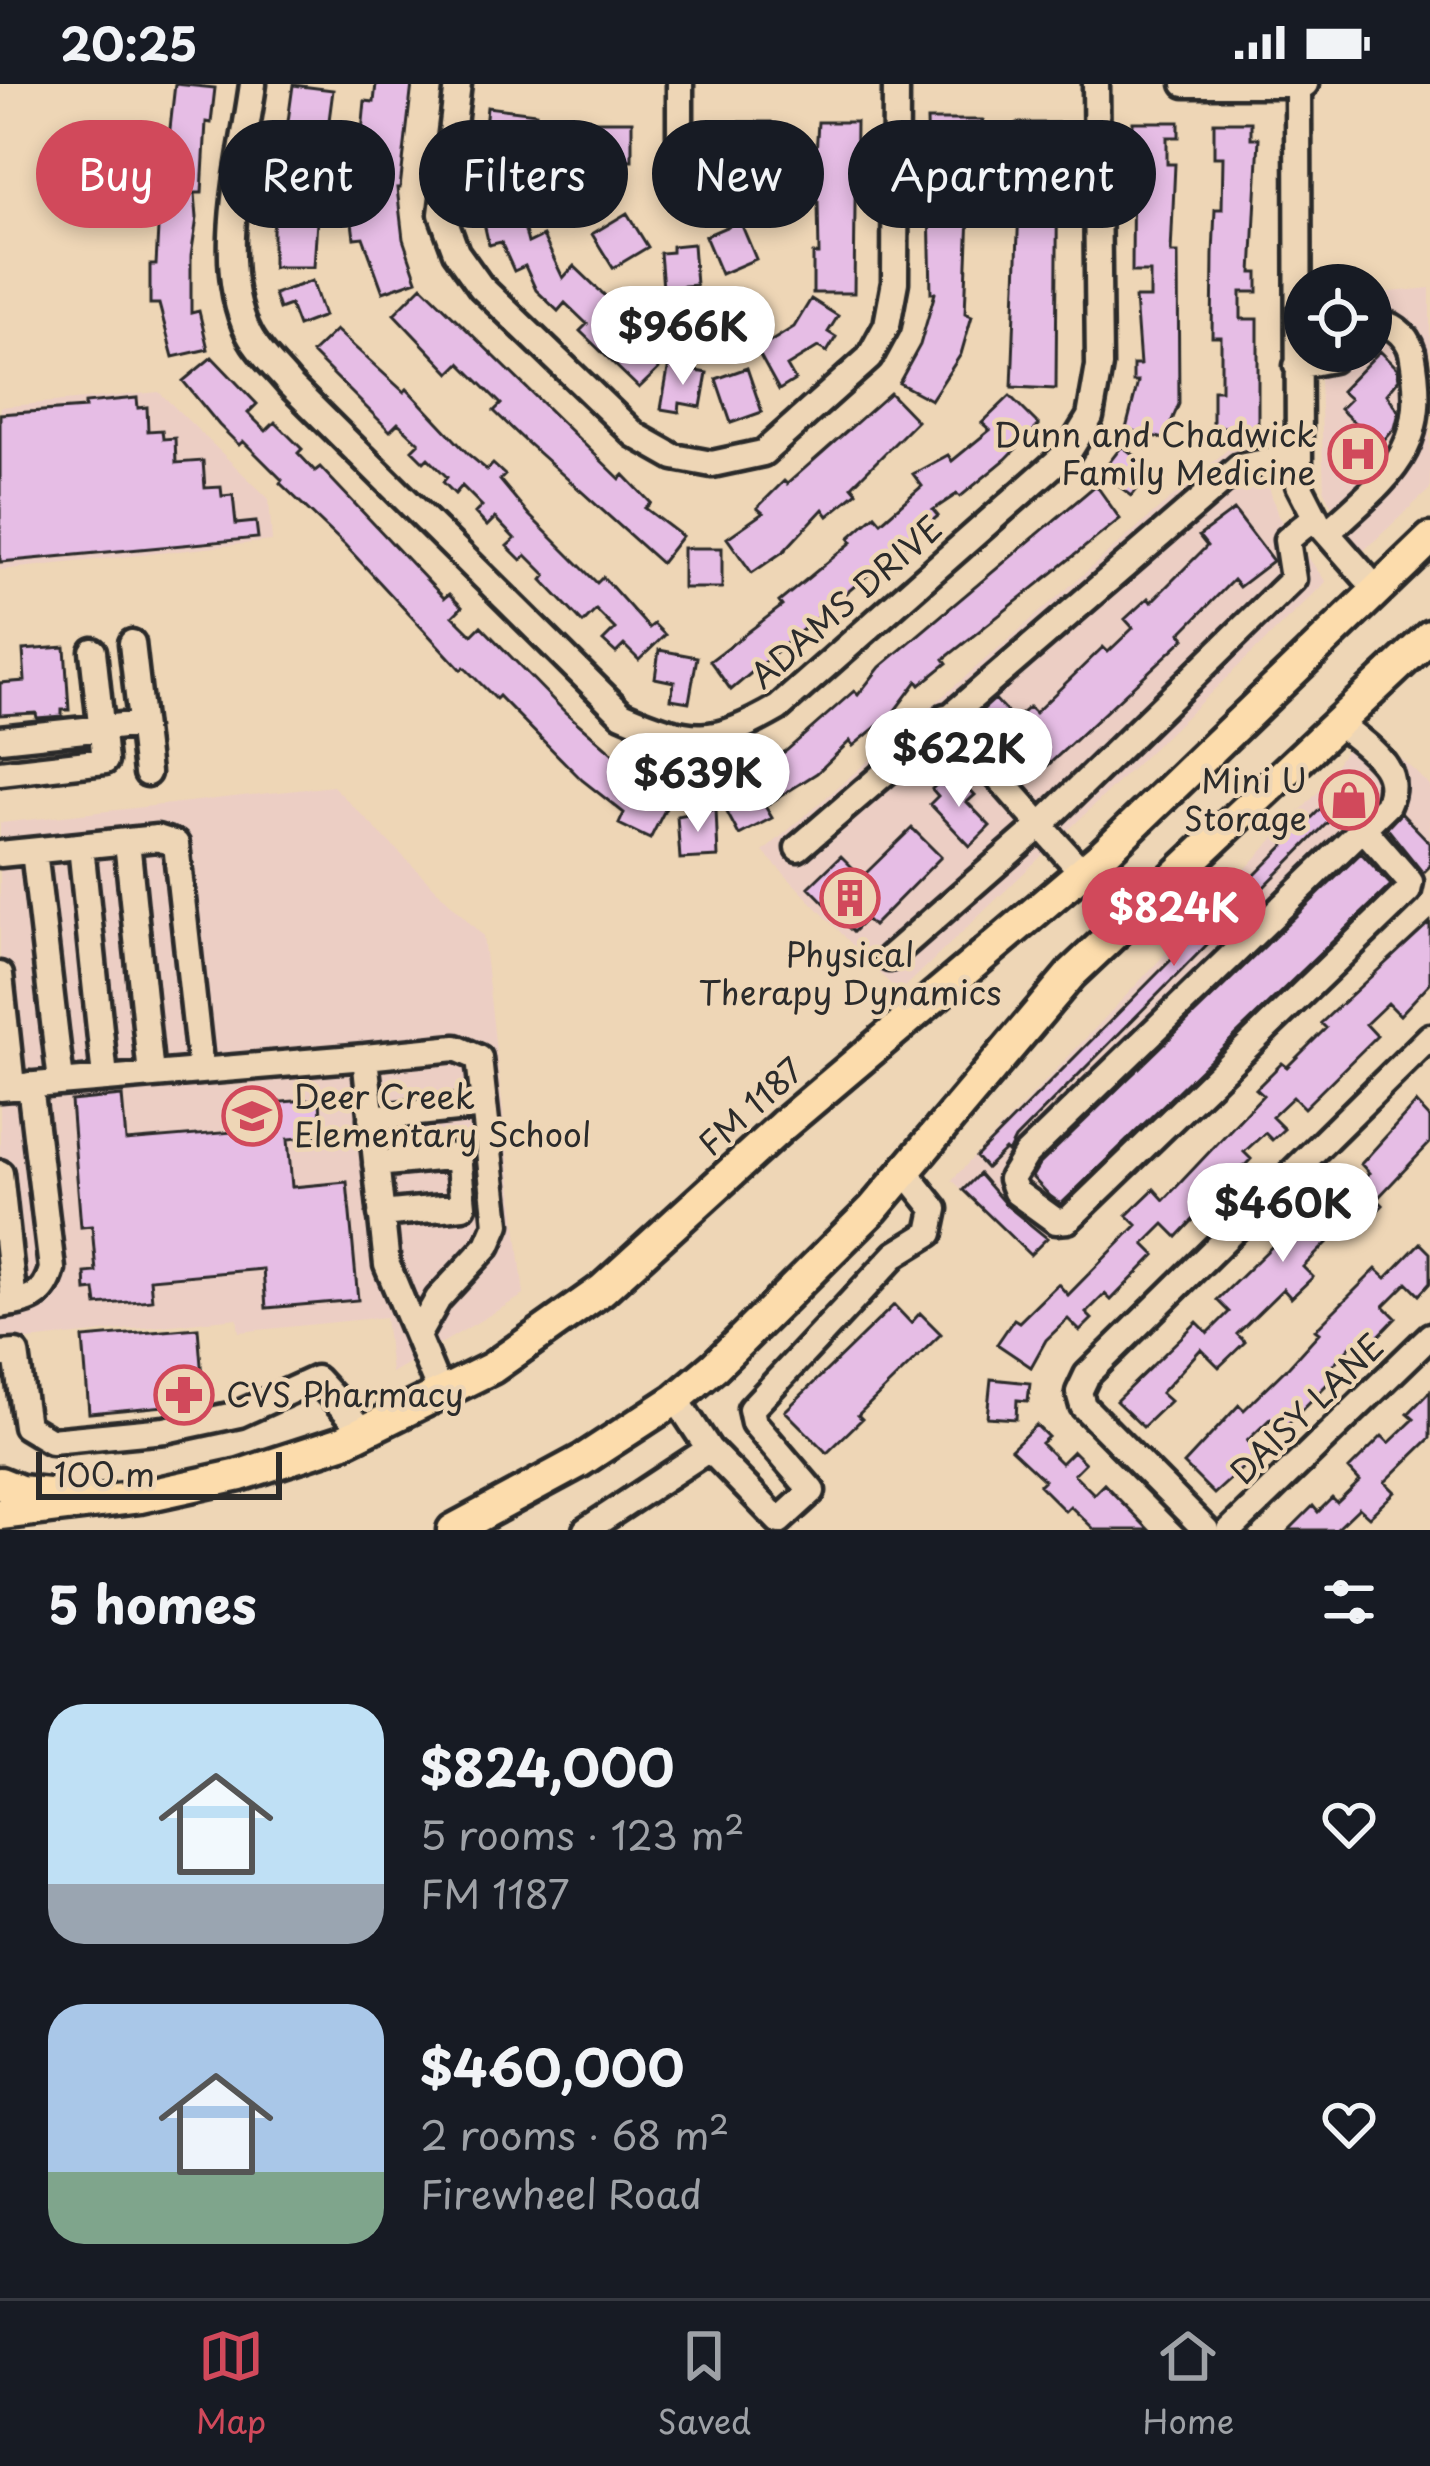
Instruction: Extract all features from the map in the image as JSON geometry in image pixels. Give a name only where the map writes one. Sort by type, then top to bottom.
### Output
[{"type":"main road","name":"FM 1187","points":[[0,1514],[90,1504],[240,1474],[372,1429],[491,1368],[602,1291],[783,1125],[1082,872],[1430,539]]},
{"type":"main road","points":[[453,1530],[581,1461],[676,1399],[873,1209],[1071,974],[1430,636]]},
{"type":"main road","points":[[36,1530],[184,1505],[262,1484],[361,1447],[372,1429]]},
{"type":"main road","points":[[0,1483],[41,1495],[74,1495],[90,1504]]},
{"type":"street","name":"ADAMS DRIVE","points":[[253,84],[235,220],[234,286],[250,335],[290,386],[622,714],[667,734],[696,738],[734,734],[778,708],[1069,451],[1090,417],[1100,366],[1096,84]]},
{"type":"street","points":[[458,84],[442,214],[456,252],[481,286],[635,435],[674,457],[712,464],[763,453],[869,358],[887,325],[895,282],[896,84]]},
{"type":"street","points":[[680,84],[680,120]]},
{"type":"street","points":[[1185,84],[1300,84],[1298,264]]},
{"type":"street","points":[[889,958],[1040,825],[1293,579],[1287,540],[1321,525],[1393,476],[1423,418],[1418,370],[1408,338],[1392,327]]},
{"type":"street","points":[[1297,372],[1299,484],[1321,525],[1378,590]]},
{"type":"street","points":[[798,848],[1239,467],[1298,456]]},
{"type":"street","points":[[132,643],[146,773]]},
{"type":"street","points":[[0,773],[105,761],[93,651]]},
{"type":"street","points":[[945,717],[1082,872]]},
{"type":"street","points":[[1338,722],[1393,773],[1395,787],[1387,806],[1363,828],[1026,1155],[1011,1179],[1016,1192],[1056,1221],[1068,1220],[1408,891],[1410,882],[1363,828]]},
{"type":"street","points":[[0,739],[141,724]]},
{"type":"street","points":[[0,854],[157,838],[176,844],[201,1071]]},
{"type":"street","points":[[127,841],[151,1075]]},
{"type":"street","points":[[81,846],[105,1078]]},
{"type":"street","points":[[34,851],[61,1082]]},
{"type":"street","points":[[0,975],[14,1086],[52,1269],[47,1286],[33,1300],[7,1304],[0,1173]]},
{"type":"street","points":[[14,1086],[469,1050],[479,1058],[496,1223],[488,1245],[438,1299],[417,1336]]},
{"type":"street","points":[[1206,1530],[1083,1406],[1079,1392],[1087,1375],[1424,1054]]},
{"type":"street","points":[[364,1057],[387,1264],[440,1392]]},
{"type":"street","points":[[370,1118],[484,1106]]},
{"type":"street","points":[[376,1164],[458,1156],[463,1206],[381,1214]]},
{"type":"street","points":[[676,1399],[709,1449],[775,1525],[812,1491],[754,1423],[751,1409],[896,1254],[930,1233],[935,1209],[903,1169]]},
{"type":"street","points":[[460,1180],[491,1177]]},
{"type":"street","name":"DAISY LANE","points":[[1230,1530],[1430,1336]]},
{"type":"street","points":[[0,1354],[16,1353],[26,1426],[51,1441],[166,1430],[239,1414],[316,1379],[372,1429]]},
{"type":"street","points":[[586,1530],[709,1449]]},
{"type":"shaded area","points":[[1430,288],[1430,489],[1358,556],[1324,491],[1320,372],[1392,372],[1392,292]]},
{"type":"shaded area","points":[[159,392],[269,499],[272,541],[0,570],[0,407]]},
{"type":"shaded area","points":[[1251,429],[1278,516],[1326,582],[899,993],[763,852]]},
{"type":"shaded area","points":[[1362,724],[1430,785],[1430,858],[1028,1255],[952,1180],[1319,791]]},
{"type":"shaded area","name":"Deer Creek Elementary School","points":[[333,786],[483,936],[524,1295],[391,1373],[385,1317],[239,1332],[237,1318],[0,1343],[0,823]]},
{"type":"building","points":[[175,84],[215,88],[211,123],[206,122],[202,193],[195,193],[195,120],[171,120]]},
{"type":"building","points":[[376,84],[412,84],[397,188],[403,239],[417,280],[383,292],[363,237],[354,238],[353,228],[395,228],[395,120],[363,120],[365,101],[374,102]]},
{"type":"building","points":[[293,85],[333,90],[329,120],[288,120]]},
{"type":"building","points":[[487,107],[536,113],[535,120],[486,120]]},
{"type":"building","points":[[628,121],[632,121],[632,160],[628,160]]},
{"type":"building","points":[[824,122],[848,122],[848,228],[855,228],[854,293],[813,293],[813,254],[819,254],[818,228],[824,228]]},
{"type":"building","points":[[1156,122],[1179,122],[1179,137],[1167,137],[1167,164],[1175,164],[1171,253],[1178,253],[1179,404],[1164,439],[1126,429],[1138,382],[1133,382],[1133,365],[1140,365],[1135,298],[1150,298],[1150,272],[1132,272],[1132,228],[1156,228]]},
{"type":"building","points":[[1214,122],[1251,122],[1251,138],[1259,138],[1252,273],[1258,273],[1258,292],[1241,292],[1241,319],[1258,319],[1258,427],[1213,427],[1213,390],[1221,390],[1221,337],[1212,337],[1215,209],[1222,209],[1223,157],[1214,157]]},
{"type":"building","points":[[195,193],[197,218],[191,313],[199,311],[208,349],[173,357],[159,304],[150,304],[150,265],[156,265],[158,228],[195,228]]},
{"type":"building","points":[[628,215],[648,247],[613,268],[592,234],[602,228],[628,228]]},
{"type":"building","points":[[317,228],[314,267],[273,267],[273,230]]},
{"type":"building","points":[[485,228],[524,228],[528,243],[543,236],[563,278],[574,266],[670,358],[639,388],[580,331],[587,324],[565,303],[558,311],[536,290],[525,266],[514,271],[501,242],[489,245]]},
{"type":"building","points":[[724,228],[743,228],[756,259],[721,274],[705,236]]},
{"type":"building","points":[[929,228],[968,228],[965,313],[972,316],[961,354],[931,400],[899,383],[920,345],[935,293],[931,293]]},
{"type":"building","points":[[1018,228],[1057,228],[1056,389],[1012,387]]},
{"type":"building","points":[[693,244],[696,285],[663,288],[660,253]]},
{"type":"building","points":[[312,281],[324,316],[298,326],[290,305],[279,309],[274,294]]},
{"type":"building","points":[[422,286],[620,479],[624,475],[651,503],[645,508],[682,536],[661,563],[494,411],[501,404],[460,363],[450,373],[394,314]]},
{"type":"building","points":[[811,299],[838,316],[828,332],[836,337],[827,352],[818,347],[787,366],[795,380],[779,390],[757,350],[794,327]]},
{"type":"building","points":[[336,330],[404,392],[407,389],[469,455],[487,470],[493,464],[505,475],[500,480],[529,515],[597,583],[603,577],[649,628],[654,624],[665,635],[639,660],[624,645],[616,653],[603,641],[615,629],[596,610],[583,623],[542,580],[546,575],[526,555],[521,560],[507,546],[515,539],[495,518],[487,526],[475,513],[482,506],[462,486],[455,494],[443,482],[447,477],[412,450],[419,443],[398,423],[390,431],[312,353]]},
{"type":"building","points":[[212,357],[257,404],[248,413],[266,431],[275,422],[302,449],[298,453],[315,471],[320,467],[444,598],[449,594],[462,607],[453,616],[472,635],[481,626],[566,713],[633,771],[624,782],[668,804],[650,839],[619,824],[624,813],[582,780],[499,696],[496,699],[464,667],[461,670],[282,480],[243,441],[239,445],[219,425],[183,381]]},
{"type":"building","points":[[670,358],[680,368],[707,373],[701,407],[680,403],[679,412],[661,409]]},
{"type":"building","points":[[1392,363],[1397,368],[1399,379],[1387,394],[1399,412],[1395,428],[1355,474],[1344,464],[1352,456],[1339,443],[1357,425],[1340,409],[1350,399],[1341,391],[1360,372],[1392,372]]},
{"type":"building","points":[[747,368],[762,412],[731,423],[716,379]]},
{"type":"building","points":[[890,393],[917,421],[852,486],[857,492],[828,516],[823,509],[784,551],[752,573],[727,538],[763,513],[757,508],[784,481],[787,484]]},
{"type":"building","points":[[1010,396],[1039,425],[960,497],[957,494],[933,510],[938,516],[731,690],[710,661],[782,606],[779,602],[852,542],[849,538],[875,515],[881,522],[922,486],[913,474],[948,455],[952,461],[990,430],[982,423]]},
{"type":"building","points":[[137,398],[138,408],[147,407],[148,431],[162,430],[163,439],[175,438],[176,463],[203,461],[205,488],[221,487],[222,496],[233,495],[236,524],[256,522],[258,538],[0,562],[0,414],[85,408],[85,403]]},
{"type":"building","points":[[1122,446],[1152,469],[1132,496],[1101,473]]},
{"type":"building","points":[[1096,485],[1120,519],[944,659],[947,663],[920,685],[917,681],[893,713],[853,746],[850,741],[817,773],[765,806],[772,818],[739,835],[722,803],[763,782],[754,769],[786,751],[854,691],[858,695],[880,667]]},
{"type":"building","points":[[1234,510],[1273,561],[1239,587],[1233,580],[1181,633],[1185,638],[1033,779],[976,716],[995,699],[1014,720],[1029,707],[1035,713],[1103,647],[1108,652],[1133,628],[1125,619],[1148,598],[1151,602],[1207,546],[1199,536]]},
{"type":"building","points":[[683,548],[722,548],[722,588],[683,588]]},
{"type":"building","points":[[65,647],[69,710],[62,710],[62,716],[37,718],[36,713],[0,715],[0,683],[25,681],[23,650]]},
{"type":"building","points":[[659,650],[697,657],[689,702],[671,699],[674,682],[655,678]]},
{"type":"building","points":[[958,777],[975,795],[967,802],[990,826],[970,846],[930,804],[938,796],[932,789],[943,778],[950,785]]},
{"type":"building","points":[[1348,781],[1368,800],[1348,820],[1339,811],[1015,1139],[1008,1153],[1005,1150],[986,1168],[976,1157]]},
{"type":"building","points":[[716,809],[718,857],[680,859],[677,816]]},
{"type":"building","points":[[1401,813],[1430,843],[1430,866],[1423,873],[1387,828]]},
{"type":"building","points":[[912,828],[941,857],[873,926],[866,919],[853,932],[809,887],[841,856],[862,877]]},
{"type":"building","points":[[1361,853],[1391,885],[1061,1204],[1050,1196],[1032,1177],[1039,1165]]},
{"type":"building","points":[[1430,922],[1430,983],[1400,1015],[1388,1003],[1366,1024],[1377,1036],[1304,1108],[1293,1097],[1272,1117],[1284,1129],[1272,1140],[1265,1133],[1244,1152],[1251,1159],[1226,1185],[1221,1180],[1200,1200],[1206,1206],[1177,1237],[1164,1224],[1144,1244],[1155,1255],[1111,1300],[1105,1294],[1086,1313],[1092,1319],[1080,1331],[1068,1319],[1046,1340],[1031,1367],[997,1344],[1014,1319],[1019,1322],[1058,1284],[1068,1295],[1137,1225],[1127,1215],[1154,1189],[1164,1200],[1263,1095],[1256,1089],[1282,1063],[1287,1067],[1326,1028],[1321,1023]]},
{"type":"building","points":[[122,1096],[126,1141],[246,1131],[244,1105],[320,1099],[322,1136],[288,1139],[292,1187],[347,1182],[358,1300],[266,1308],[263,1269],[150,1279],[152,1300],[97,1305],[95,1290],[86,1291],[85,1273],[96,1272],[92,1226],[81,1227],[71,1101]]},
{"type":"building","points":[[1416,1103],[1430,1118],[1430,1143],[1377,1199],[1383,1205],[1357,1231],[1348,1222],[1303,1267],[1313,1277],[1291,1298],[1283,1289],[1237,1334],[1245,1342],[1219,1367],[1201,1349],[1161,1393],[1170,1401],[1143,1427],[1116,1401],[1197,1322],[1208,1333],[1229,1312],[1217,1300],[1334,1186],[1345,1197],[1369,1173],[1361,1164]]},
{"type":"building","points":[[979,1174],[1006,1205],[1047,1238],[1030,1255],[963,1190]]},
{"type":"building","points":[[1420,1243],[1430,1253],[1430,1283],[1419,1295],[1407,1283],[1384,1306],[1396,1318],[1365,1350],[1355,1341],[1332,1366],[1338,1373],[1281,1431],[1270,1419],[1247,1441],[1259,1453],[1214,1494],[1184,1464],[1239,1405],[1244,1410],[1289,1366],[1319,1333],[1315,1330],[1376,1269],[1386,1278]]},
{"type":"building","points":[[894,1305],[911,1323],[920,1313],[941,1334],[858,1415],[862,1419],[827,1453],[785,1411]]},
{"type":"building","name":"CVS Pharmacy","points":[[198,1328],[204,1402],[176,1411],[175,1405],[89,1413],[83,1338]]},
{"type":"building","points":[[991,1379],[1030,1383],[1028,1401],[1017,1400],[1016,1419],[987,1417]]},
{"type":"building","points":[[1430,1391],[1430,1438],[1385,1482],[1395,1492],[1369,1517],[1359,1508],[1336,1530],[1289,1530],[1313,1506],[1318,1512],[1332,1498],[1337,1503],[1360,1481],[1349,1469],[1382,1436],[1389,1443],[1414,1419],[1408,1414]]},
{"type":"building","points":[[1036,1425],[1048,1437],[1041,1443],[1061,1463],[1073,1451],[1085,1463],[1074,1474],[1094,1494],[1104,1484],[1149,1530],[1095,1530],[1070,1506],[1065,1511],[1039,1485],[1044,1480],[1011,1449]]},
{"type":"place","name":"Dunn and Chadwick Family Medicine","points":[[1358,454]]},
{"type":"place","name":"Mini U Storage","points":[[1349,800]]},
{"type":"place","name":"Physical Therapy Dynamics","points":[[850,898]]},
{"type":"place","name":"Deer Creek Elementary School","points":[[252,1116]]},
{"type":"place","name":"CVS Pharmacy","points":[[184,1395]]}]
